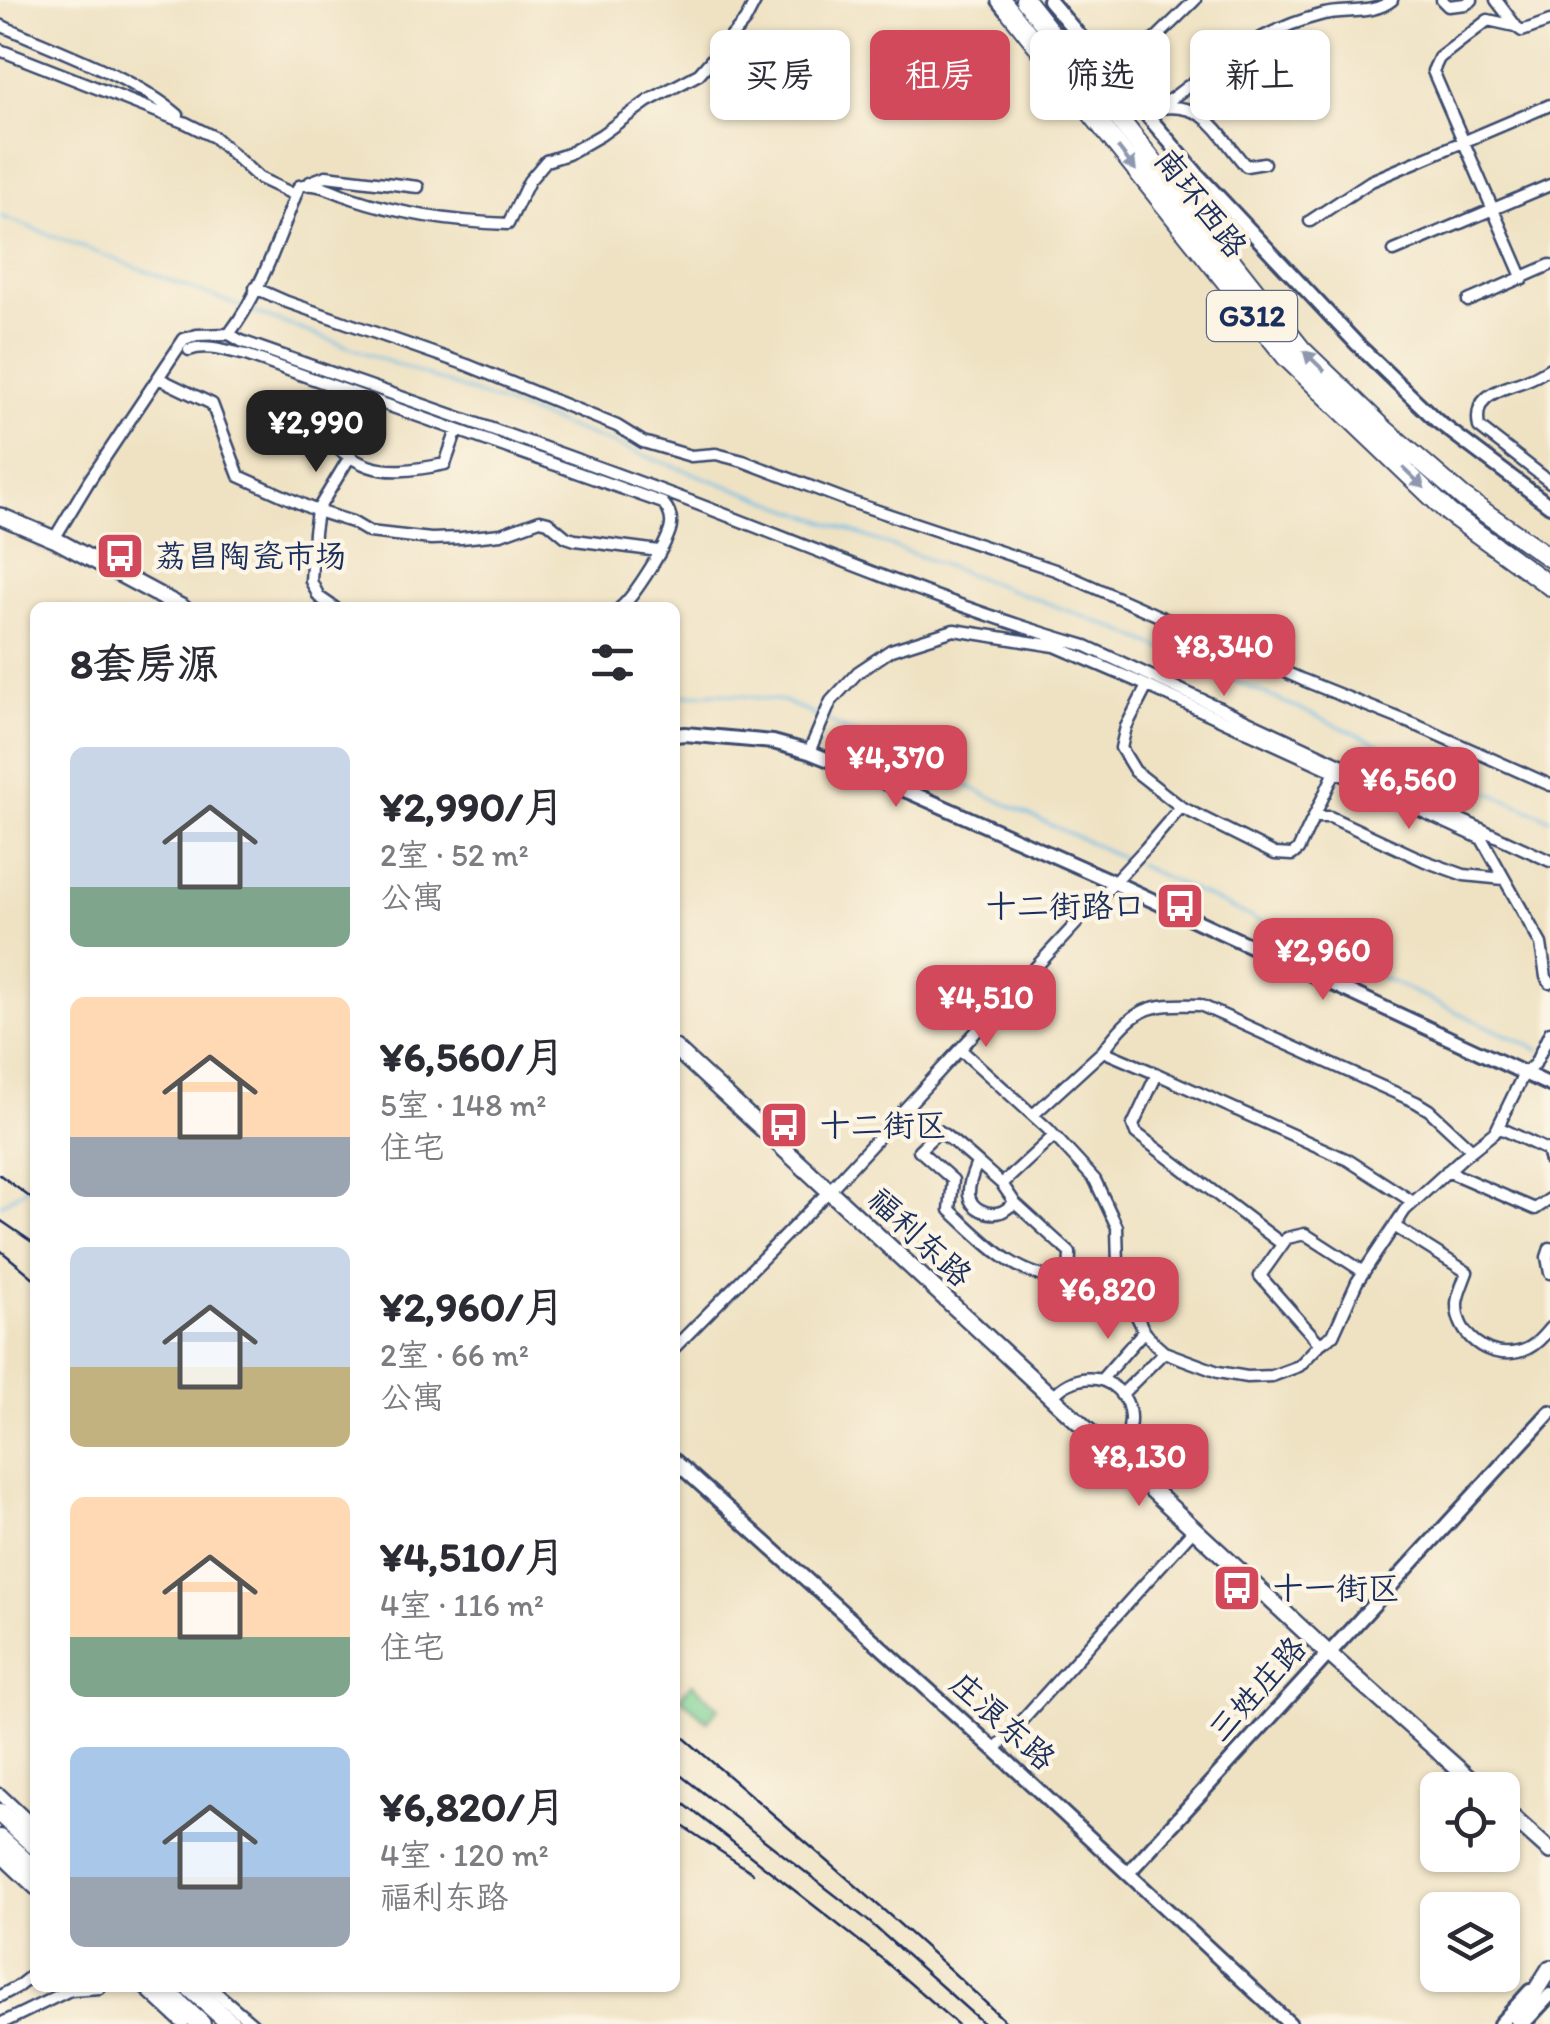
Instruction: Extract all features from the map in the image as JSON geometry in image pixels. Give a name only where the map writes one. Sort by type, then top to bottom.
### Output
[{"type":"main road","name":"南环西路","points":[[1002,0],[1286,358],[1450,513],[1550,586]]},
{"type":"main road","name":"南环西路","points":[[1025,0],[1302,350],[1384,429],[1464,498],[1550,558]]},
{"type":"main road","points":[[0,516],[54,539],[173,602]]},
{"type":"main road","name":"福利东路","points":[[680,1059],[830,1191],[1462,1772]]},
{"type":"main road","points":[[0,1814],[30,1841]]},
{"type":"main road","points":[[1520,1824],[1550,1851]]},
{"type":"main road","points":[[0,1839],[30,1866]]},
{"type":"main road","points":[[1519,2022],[1549,1970]]},
{"type":"main road","points":[[166,1992],[202,2024]]},
{"type":"main road","points":[[195,1992],[231,2024]]},
{"type":"main road","points":[[1519,2022],[1550,1993]]},
{"type":"street","points":[[309,183],[357,200],[421,215],[508,224],[529,181],[546,161],[568,154],[648,101],[699,74],[745,22],[756,0]]},
{"type":"street","points":[[1049,0],[1077,30]]},
{"type":"street","points":[[1164,30],[1195,0]]},
{"type":"street","points":[[1170,100],[1249,42],[1280,28],[1325,14],[1386,6],[1392,0]]},
{"type":"street","points":[[1442,0],[1448,6],[1472,0]]},
{"type":"street","points":[[1496,0],[1522,32],[1550,21]]},
{"type":"street","points":[[1516,26],[1488,20],[1439,58],[1433,72],[1523,278]]},
{"type":"street","points":[[0,24],[123,81],[164,104],[186,123]]},
{"type":"street","points":[[0,50],[186,123],[214,137],[260,178],[295,195]]},
{"type":"street","points":[[1310,221],[1371,181],[1550,105]]},
{"type":"street","points":[[1170,107],[1198,112],[1218,128],[1246,166],[1264,163]]},
{"type":"street","points":[[1159,120],[1197,174],[1370,357],[1436,421],[1550,506]]},
{"type":"street","points":[[229,334],[276,244],[298,186],[326,176],[418,187]]},
{"type":"street","points":[[1394,252],[1550,184]]},
{"type":"street","points":[[1468,301],[1550,265]]},
{"type":"street","points":[[252,293],[467,365],[617,426],[643,442],[691,456],[716,454],[742,461],[1055,570],[1550,785]]},
{"type":"street","points":[[54,539],[184,339],[229,334],[241,342],[601,468],[892,580],[1086,646],[1550,861]]},
{"type":"street","points":[[189,350],[196,346],[246,355],[662,503],[669,510],[670,530],[625,602]]},
{"type":"street","points":[[1550,368],[1487,397],[1480,404],[1477,418],[1478,427],[1550,482]]},
{"type":"street","points":[[158,378],[212,404],[239,476],[368,532],[432,539],[502,534],[540,520],[575,540],[658,551]]},
{"type":"street","points":[[302,419],[349,458],[385,471],[444,464],[457,430]]},
{"type":"street","points":[[327,602],[311,581],[317,511],[349,458]]},
{"type":"street","points":[[810,752],[831,700],[858,672],[890,650],[954,630],[1054,646],[1482,839],[1541,944],[1549,979]]},
{"type":"street","points":[[1147,686],[1126,727],[1121,748],[1135,771],[1181,807],[1276,854],[1292,856],[1298,850],[1335,772]]},
{"type":"street","points":[[680,734],[773,742],[810,752],[1117,878],[1530,1068],[1550,1085]]},
{"type":"street","points":[[680,1342],[830,1191],[1181,807]]},
{"type":"street","points":[[1315,817],[1330,816],[1425,862],[1464,875],[1504,879]]},
{"type":"street","points":[[1033,1115],[1103,1052],[1122,1025],[1142,1011],[1172,1004],[1200,1005],[1416,1102],[1472,1150]]},
{"type":"street","points":[[960,1049],[1033,1115],[1096,1180],[1117,1227],[1120,1274],[1144,1331],[1164,1352],[1218,1372],[1247,1377],[1272,1376],[1299,1366],[1333,1335],[1364,1272],[1394,1226],[1413,1202],[1498,1128],[1548,1037]]},
{"type":"street","points":[[1103,1052],[1348,1160],[1413,1202]]},
{"type":"street","points":[[1157,1074],[1133,1124],[1136,1133],[1282,1244]]},
{"type":"street","points":[[1498,1128],[1547,1150],[1550,1161]]},
{"type":"street","points":[[1069,1280],[1070,1253],[964,1149],[939,1131],[918,1150],[953,1180],[950,1210],[1020,1269],[1047,1279],[1069,1280],[1120,1274]]},
{"type":"street","points":[[1002,1184],[1054,1136]]},
{"type":"street","points":[[977,1164],[969,1197],[977,1209],[1000,1212],[1015,1203]]},
{"type":"street","points":[[1447,1171],[1535,1209],[1550,1198]]},
{"type":"street","points":[[964,1222],[977,1209]]},
{"type":"street","points":[[1394,1226],[1468,1272],[1457,1300],[1459,1319],[1468,1336],[1483,1348],[1502,1354],[1521,1352],[1538,1343],[1550,1328]]},
{"type":"street","points":[[1320,1344],[1260,1276],[1286,1238],[1306,1234],[1364,1272]]},
{"type":"street","points":[[1550,1248],[1550,1273]]},
{"type":"street","points":[[1101,1380],[1144,1331]]},
{"type":"street","points":[[1122,1394],[1164,1352]]},
{"type":"street","points":[[1052,1397],[1075,1379],[1101,1380],[1117,1389],[1131,1415],[1130,1430],[1114,1455]]},
{"type":"street","name":"三姓庄路","points":[[1128,1872],[1550,1412]]},
{"type":"street","name":"庄浪东路","points":[[680,1466],[1290,2024]]},
{"type":"street","points":[[995,1750],[1194,1529]]},
{"type":"street","points":[[0,1794],[30,1822]]},
{"type":"street","points":[[0,1856],[30,1883]]},
{"type":"street","points":[[1500,2024],[1549,1970]]},
{"type":"street","points":[[0,1996],[30,1977]]},
{"type":"street","points":[[0,2024],[66,1992]]},
{"type":"street","points":[[148,1992],[183,2024]]},
{"type":"street","points":[[217,1992],[253,2024]]},
{"type":"green space","points":[[692,1683],[719,1707],[707,1721],[680,1697]]},
{"type":"waterway","points":[[0,216],[241,307]]},
{"type":"waterway","points":[[248,310],[1115,628],[1550,819]]},
{"type":"waterway","points":[[680,696],[720,693],[784,701],[818,717]]},
{"type":"waterway","points":[[825,720],[1131,862]]},
{"type":"waterway","points":[[1138,865],[1539,1050]]},
{"type":"waterway","points":[[0,1205],[30,1185]]},
{"type":"railway","points":[[0,1175],[30,1197]]},
{"type":"railway","points":[[0,1220],[30,1241]]},
{"type":"railway","points":[[0,1250],[30,1275]]},
{"type":"railway","points":[[680,1734],[885,1911],[1008,2024]]},
{"type":"railway","points":[[680,1775],[866,1919],[984,2024]]},
{"type":"railway","points":[[680,1801],[881,1958],[957,2024]]},
{"type":"railway","points":[[680,1824],[753,1873]]},
{"type":"place","name":"荔昌陶瓷市场","points":[[120,556]]},
{"type":"place","name":"十二街路口","points":[[1180,906]]},
{"type":"place","name":"十二街区","points":[[784,1125]]},
{"type":"place","name":"十一街区","points":[[1237,1588]]}]
